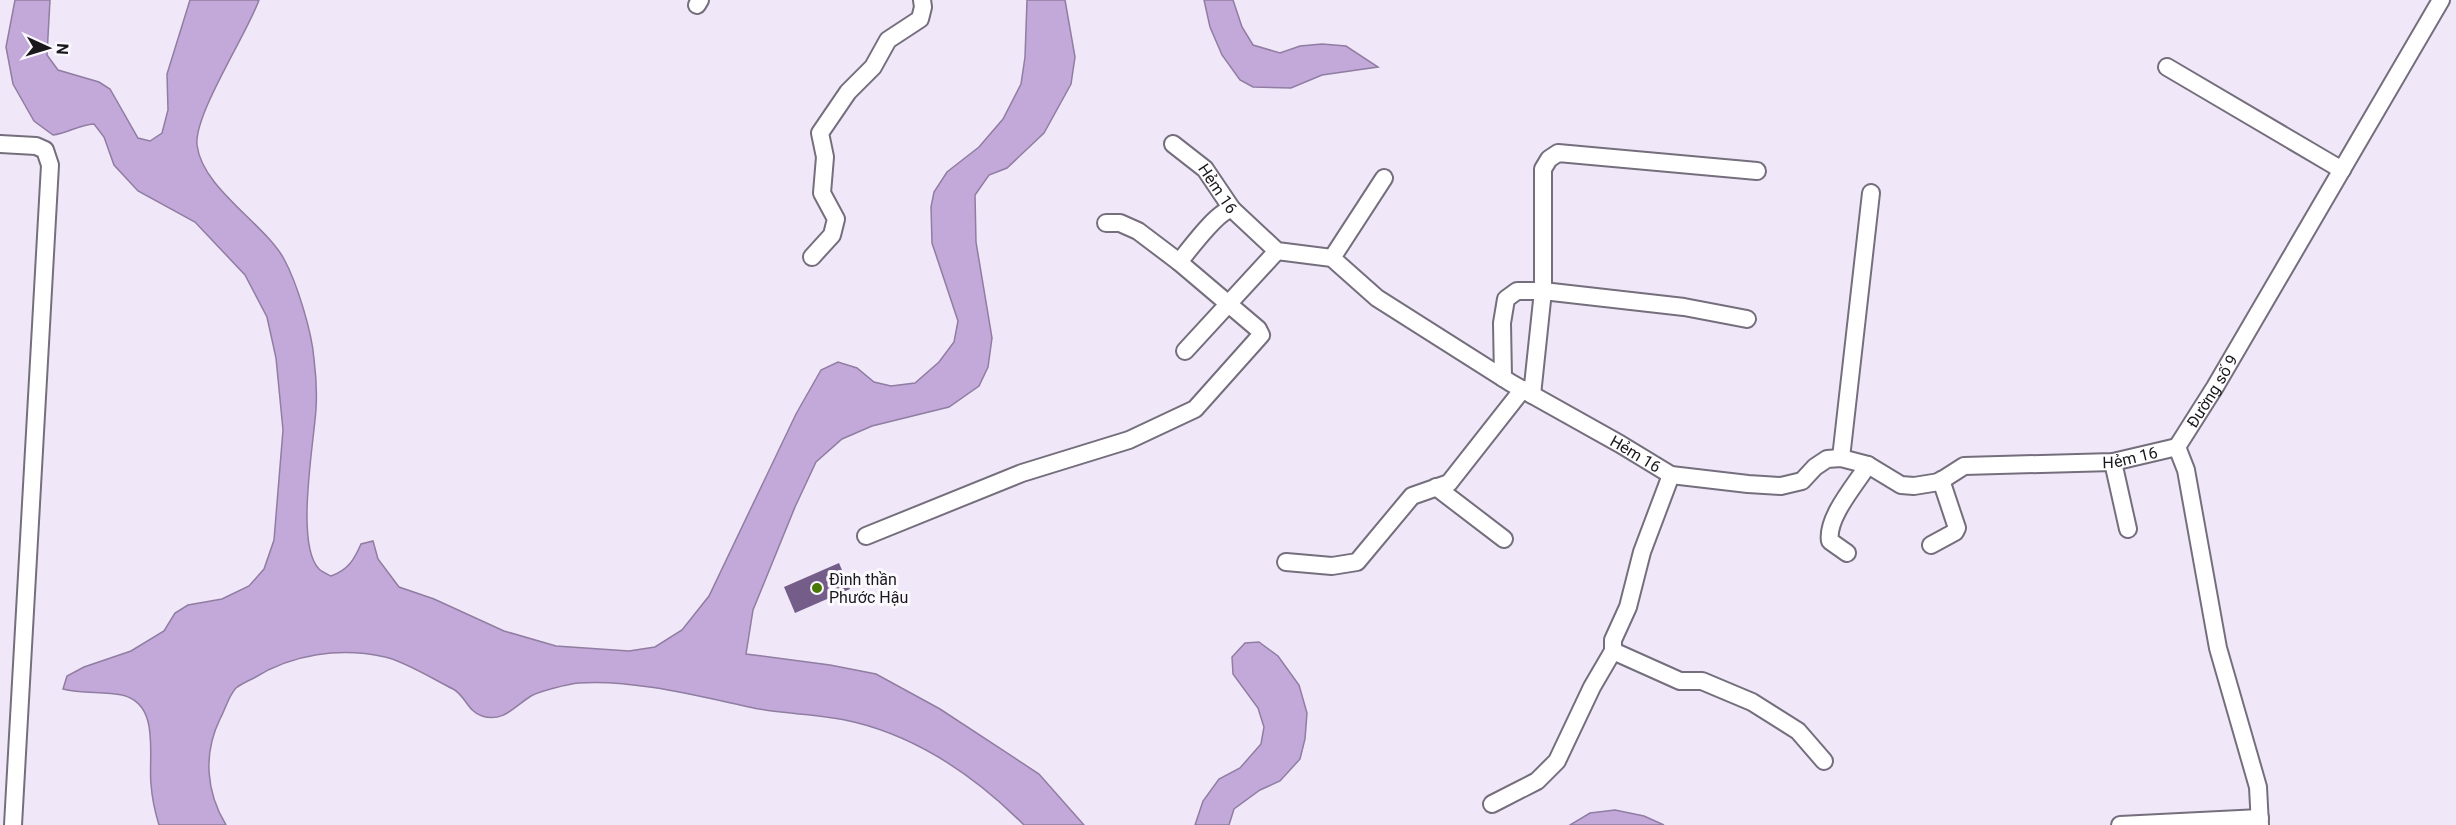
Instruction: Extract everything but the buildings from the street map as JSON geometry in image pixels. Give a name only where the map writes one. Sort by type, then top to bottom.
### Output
[{"type":"street","points":[[812,257],[832,235],[836,219],[822,193],[825,157],[820,133],[848,92],[873,67],[888,40],[921,19],[922,0]]},
{"type":"street","name":"Đường số 9","points":[[2177,447],[2215,387],[2441,0]]},
{"type":"street","points":[[2167,67],[2342,170]]},
{"type":"street","points":[[0,144],[36,146],[45,150],[50,165],[9,821]]},
{"type":"street","name":"Hẻm 16","points":[[1173,144],[1205,169],[1232,209],[1277,251]]},
{"type":"street","points":[[1286,562],[1332,566],[1357,562],[1412,496],[1449,483],[1527,392],[1543,291],[1543,170],[1549,159],[1558,153],[1757,171]]},
{"type":"street","points":[[1185,351],[1277,251],[1332,258],[1384,178]]},
{"type":"street","points":[[1841,458],[1871,193]]},
{"type":"street","points":[[1179,262],[1217,218],[1226,210],[1232,209]]},
{"type":"street","points":[[866,536],[1022,473],[1129,440],[1195,409],[1261,335],[1258,329],[1229,304],[1138,231],[1120,223],[1106,223]]},
{"type":"street","name":"Hẻm 16","points":[[1332,258],[1377,298],[1503,378],[1671,475],[1781,486],[1802,482],[1815,467],[1827,459],[1841,458],[1868,465],[1901,485],[1914,486],[1941,480],[1964,466],[2113,462],[2177,447]]},
{"type":"street","points":[[1503,378],[1502,322],[1506,299],[1517,291],[1543,291],[1684,307],[1747,319]]},
{"type":"street","points":[[2120,825],[2260,821],[2258,787],[2218,648],[2186,470],[2177,447]]},
{"type":"street","points":[[2113,462],[2128,529]]},
{"type":"street","points":[[1847,553],[1830,540],[1829,533],[1834,518],[1868,465]]},
{"type":"street","points":[[1492,804],[1537,781],[1557,760],[1592,687],[1613,651],[1613,640],[1628,607],[1642,552],[1671,475]]},
{"type":"street","points":[[1931,545],[1958,528],[1941,480]]},
{"type":"street","points":[[1437,488],[1504,539]]},
{"type":"street","points":[[1613,651],[1680,681],[1702,681],[1752,702],[1798,731],[1824,761]]},
{"type":"shaded area","points":[[15,0],[50,0],[47,55],[58,70],[99,82],[110,89],[138,138],[150,141],[162,133],[168,110],[167,74],[190,0],[259,0],[212,94],[198,131],[197,145],[201,161],[210,176],[263,232],[284,259],[299,294],[307,322],[313,348],[316,390],[307,517],[312,557],[319,569],[331,576],[350,564],[361,544],[373,541],[378,559],[399,587],[434,599],[504,631],[556,646],[629,651],[655,647],[682,630],[709,596],[796,414],[821,370],[838,362],[857,368],[874,382],[891,386],[915,383],[939,362],[954,342],[958,321],[932,243],[931,207],[934,192],[947,172],[979,147],[1003,119],[1021,84],[1025,57],[1027,0],[1065,0],[1075,57],[1071,84],[1044,133],[1007,168],[989,175],[975,195],[976,242],[992,338],[988,367],[979,386],[949,407],[872,426],[842,439],[816,462],[753,610],[746,654],[830,665],[876,674],[940,709],[1039,774],[1084,825],[1024,825],[987,791],[946,762],[902,738],[854,722],[762,710],[664,689],[599,682],[574,684],[541,692],[503,715],[489,718],[473,711],[461,695],[453,689],[393,659],[368,654],[334,653],[284,663],[242,684],[234,691],[215,732],[209,759],[214,799],[226,825],[159,825],[151,789],[150,732],[143,709],[134,700],[122,695],[63,689],[67,676],[84,667],[131,651],[164,631],[175,613],[188,605],[222,599],[249,586],[264,569],[274,540],[283,430],[276,358],[267,317],[245,275],[195,222],[138,191],[114,165],[104,137],[94,124],[53,135],[34,121],[13,84],[6,47]]},
{"type":"shaded area","points":[[1204,0],[1233,0],[1242,27],[1253,45],[1280,53],[1300,46],[1322,44],[1346,46],[1378,67],[1322,75],[1291,88],[1253,87],[1240,80],[1222,55],[1210,27]]},
{"type":"shaded area","points":[[1259,642],[1278,656],[1299,685],[1307,713],[1305,739],[1300,759],[1280,781],[1260,790],[1234,809],[1229,825],[1195,825],[1203,801],[1219,779],[1240,768],[1261,744],[1264,727],[1258,708],[1233,674],[1232,657],[1245,643]]},
{"type":"shaded area","points":[[1615,810],[1644,816],[1664,825],[1570,825],[1590,813]]},
{"type":"place","name":"Đình thần Phước Hậu","points":[[817,588]]}]
